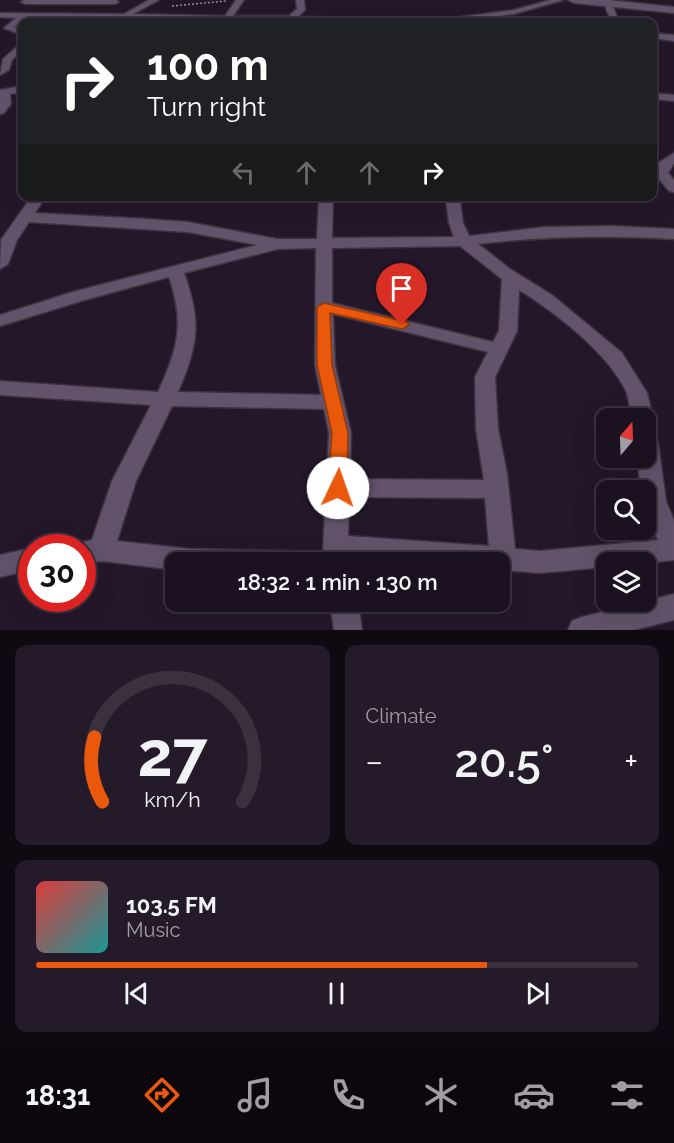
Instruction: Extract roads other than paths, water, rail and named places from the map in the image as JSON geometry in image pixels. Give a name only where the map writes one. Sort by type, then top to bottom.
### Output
[{"type":"street","points":[[119,18],[155,0]]},
{"type":"street","points":[[228,18],[240,0]]},
{"type":"street","points":[[292,18],[301,10],[300,0]]},
{"type":"street","points":[[473,18],[514,12],[559,0]]},
{"type":"street","points":[[574,0],[674,10]]},
{"type":"street","points":[[11,15],[27,1],[116,1]]},
{"type":"street","points":[[103,15],[116,1]]},
{"type":"street","points":[[608,3],[614,18]]},
{"type":"street","points":[[172,18],[173,6]]},
{"type":"street","points":[[0,15],[125,15],[160,18]]},
{"type":"street","points":[[20,18],[24,15]]},
{"type":"street","points":[[4,30],[18,20]]},
{"type":"street","points":[[657,38],[674,38]]},
{"type":"street","points":[[0,72],[4,70],[8,59],[18,49]]},
{"type":"street","points":[[0,111],[6,104],[2,93],[18,90]]},
{"type":"street","points":[[657,96],[674,98]]},
{"type":"street","points":[[674,157],[663,166],[661,173],[674,188]]},
{"type":"street","points":[[0,264],[9,240],[36,201]]},
{"type":"street","points":[[326,201],[325,365],[340,433],[338,488],[331,552]]},
{"type":"street","points":[[453,201],[456,223],[464,241],[511,277],[546,299],[615,357],[637,393],[640,408]]},
{"type":"street","points":[[25,217],[158,224],[278,244],[464,241],[545,232],[670,230]]},
{"type":"street","points":[[0,321],[82,295],[278,244]]},
{"type":"street","points":[[96,543],[134,459],[154,422],[181,358],[188,324],[186,300],[175,272]]},
{"type":"street","points":[[502,552],[485,398],[485,377],[508,330],[511,277]]},
{"type":"street","points":[[324,307],[382,319],[498,350]]},
{"type":"street","points":[[0,388],[164,399],[333,402]]},
{"type":"street","points":[[650,468],[651,487],[656,511],[674,544]]},
{"type":"street","points":[[338,488],[496,489]]},
{"type":"street","points":[[357,552],[379,548],[424,552]]},
{"type":"street","points":[[510,560],[540,562],[674,549]]},
{"type":"street","points":[[96,551],[165,558]]},
{"type":"street","points":[[0,566],[18,562]]},
{"type":"street","points":[[582,630],[674,607]]},
{"type":"street","points":[[345,612],[348,630]]}]
